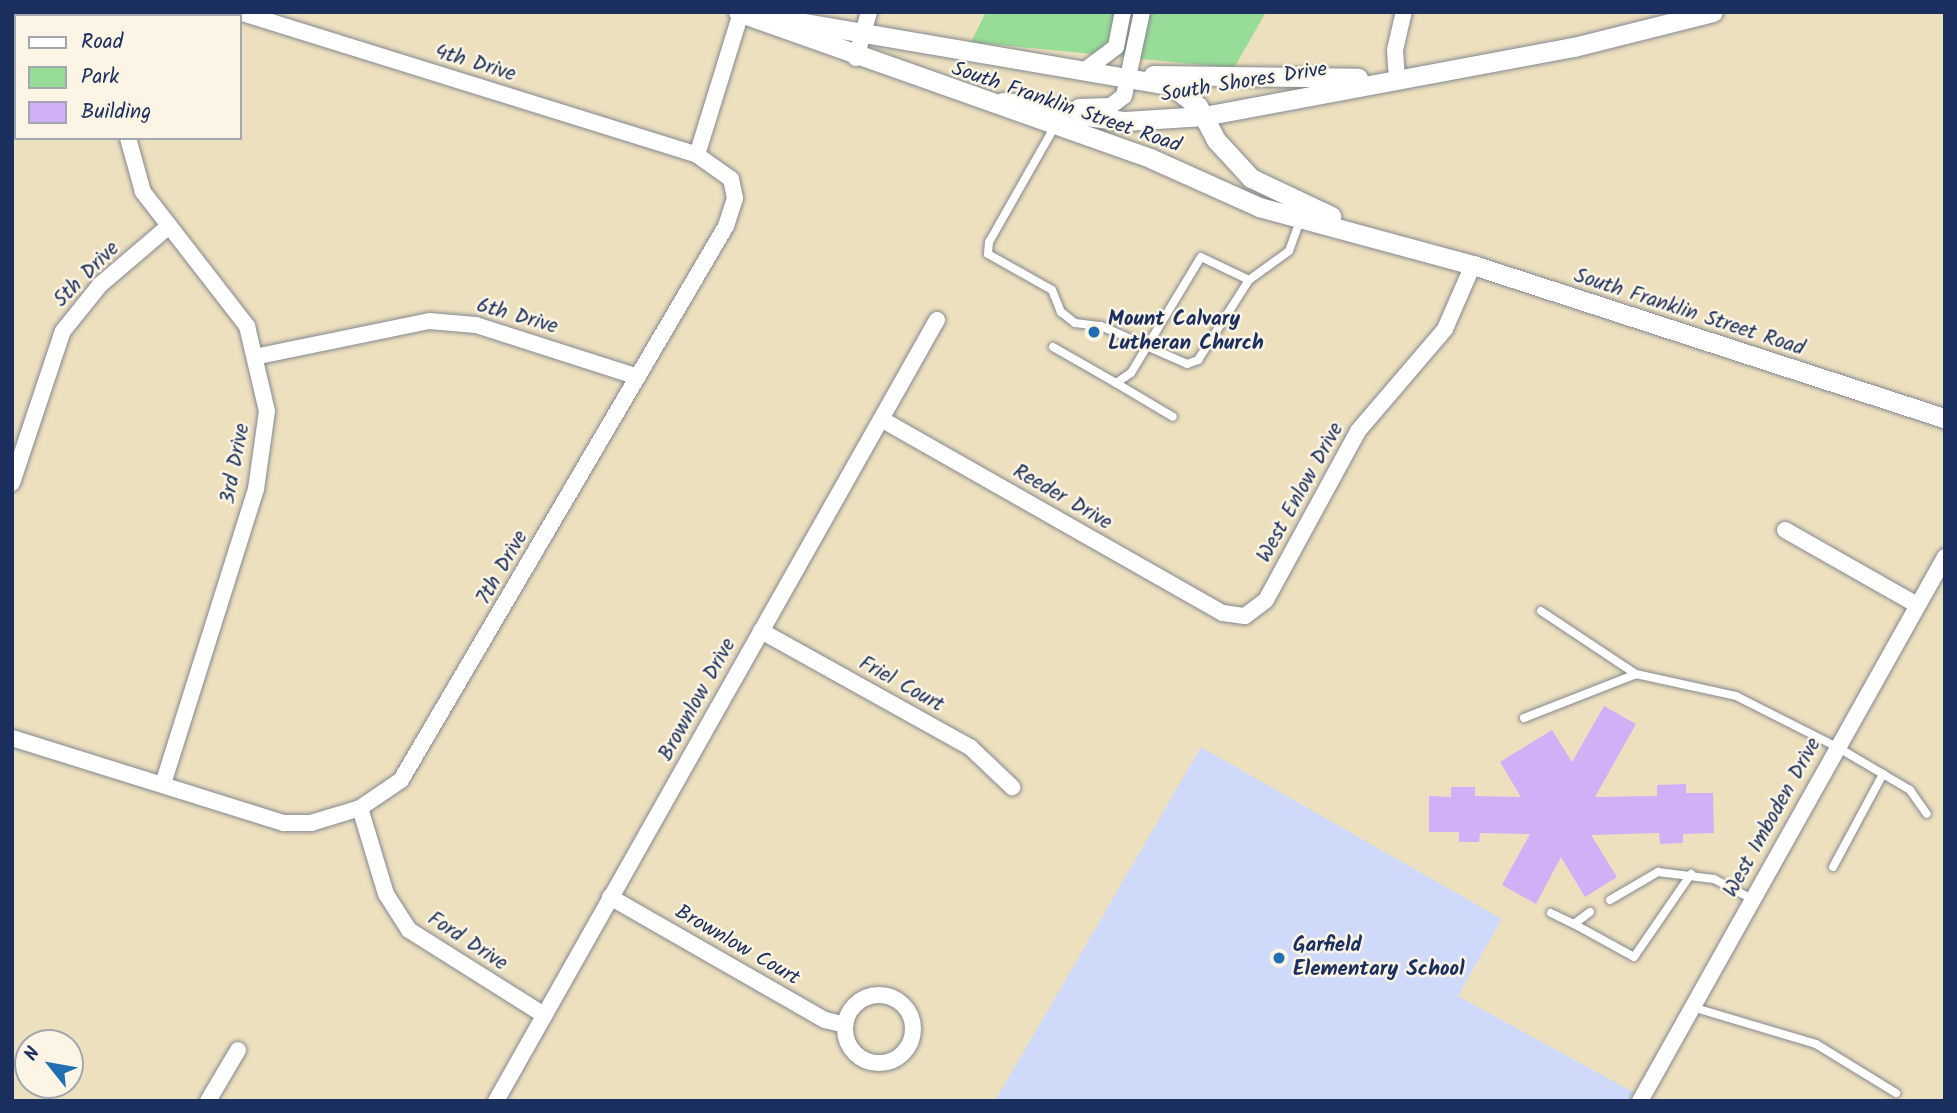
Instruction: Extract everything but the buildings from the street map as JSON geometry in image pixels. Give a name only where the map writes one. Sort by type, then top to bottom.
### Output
[{"type":"street","name":"4th Drive","points":[[239,12],[697,155]]},
{"type":"street","points":[[1088,68],[1116,47],[1123,12]]},
{"type":"street","points":[[972,99],[1101,108],[1124,96],[1142,12]]},
{"type":"street","points":[[1397,79],[1395,50],[1404,12]]},
{"type":"street","name":"South Shores Drive","points":[[972,99],[1092,119],[1204,116],[1248,110],[1397,79],[1574,47],[1713,12]]},
{"type":"street","points":[[697,155],[739,13]]},
{"type":"street","name":"South Franklin Street Road","points":[[739,13],[867,20],[1129,75],[1181,91],[1204,116],[1224,150],[1266,188],[1419,249]]},
{"type":"street","name":"South Franklin Street Road","points":[[739,13],[856,58],[1055,126],[1300,219],[1473,265],[1945,418]]},
{"type":"street","points":[[856,58],[867,20]]},
{"type":"street","name":"South Shores Drive","points":[[1129,75],[1397,79]]},
{"type":"street","points":[[1224,150],[1226,126],[1248,110]]},
{"type":"street","name":"3rd Drive","points":[[129,140],[143,192],[237,307],[259,356],[267,411],[262,463],[163,784]]},
{"type":"street","name":"7th Drive","points":[[12,738],[284,823],[311,823],[360,808],[412,768],[720,239],[735,198],[724,169],[697,155]]},
{"type":"street","name":"5th Drive","points":[[12,483],[62,331],[100,285],[169,226]]},
{"type":"street","name":"West Enlow Drive","points":[[1223,613],[1245,616],[1266,600],[1358,431],[1427,355],[1458,306],[1473,265]]},
{"type":"street","name":"Brownlow Drive","points":[[496,1101],[937,320]]},
{"type":"street","name":"6th Drive","points":[[259,356],[429,321],[476,325],[638,377]]},
{"type":"street","name":"Reeder Drive","points":[[881,419],[1223,613]]},
{"type":"street","points":[[1785,530],[1917,606]]},
{"type":"street","name":"West Imboden Drive","points":[[1640,1101],[1945,557]]},
{"type":"street","name":"Friel Court","points":[[761,631],[971,748],[1012,788]]},
{"type":"street","name":"Ford Drive","points":[[360,808],[386,894],[409,930],[544,1015]]},
{"type":"street","name":"Brownlow Court","points":[[610,897],[825,1020],[845,1025]]},
{"type":"street","points":[[876,995],[906,1008],[914,1029],[906,1050],[877,1063],[857,1055],[845,1025],[855,1005],[876,995]]},
{"type":"street","points":[[208,1101],[238,1050]]},
{"type":"lane","points":[[1055,126],[989,242],[988,254],[1052,290],[1061,312],[1075,323],[1101,326],[1187,365],[1198,360],[1249,280],[1289,251],[1300,219]]},
{"type":"lane","points":[[1116,383],[1131,373],[1145,345],[1201,257],[1249,280]]},
{"type":"lane","points":[[1052,347],[1173,417]]},
{"type":"lane","points":[[1541,611],[1636,674],[1736,696],[1837,747],[1910,790],[1927,814]]},
{"type":"lane","points":[[1524,718],[1636,674]]},
{"type":"lane","points":[[1833,867],[1883,774]]},
{"type":"lane","points":[[1610,900],[1658,872],[1691,874],[1752,899]]},
{"type":"lane","points":[[1551,913],[1634,957],[1691,874]]},
{"type":"lane","points":[[1574,924],[1590,912]]},
{"type":"lane","points":[[1692,1007],[1816,1044],[1896,1093]]},
{"type":"shaded area","name":"Garfield Elementary School","points":[[1201,747],[1502,919],[1458,996],[1633,1092],[1628,1101],[995,1101]]},
{"type":"green space","points":[[986,12],[1266,12],[1234,68],[971,42]]},
{"type":"place","name":"Mount Calvary Lutheran Church","points":[[1094,332]]},
{"type":"place","name":"Garfield Elementary School","points":[[1279,958]]}]
